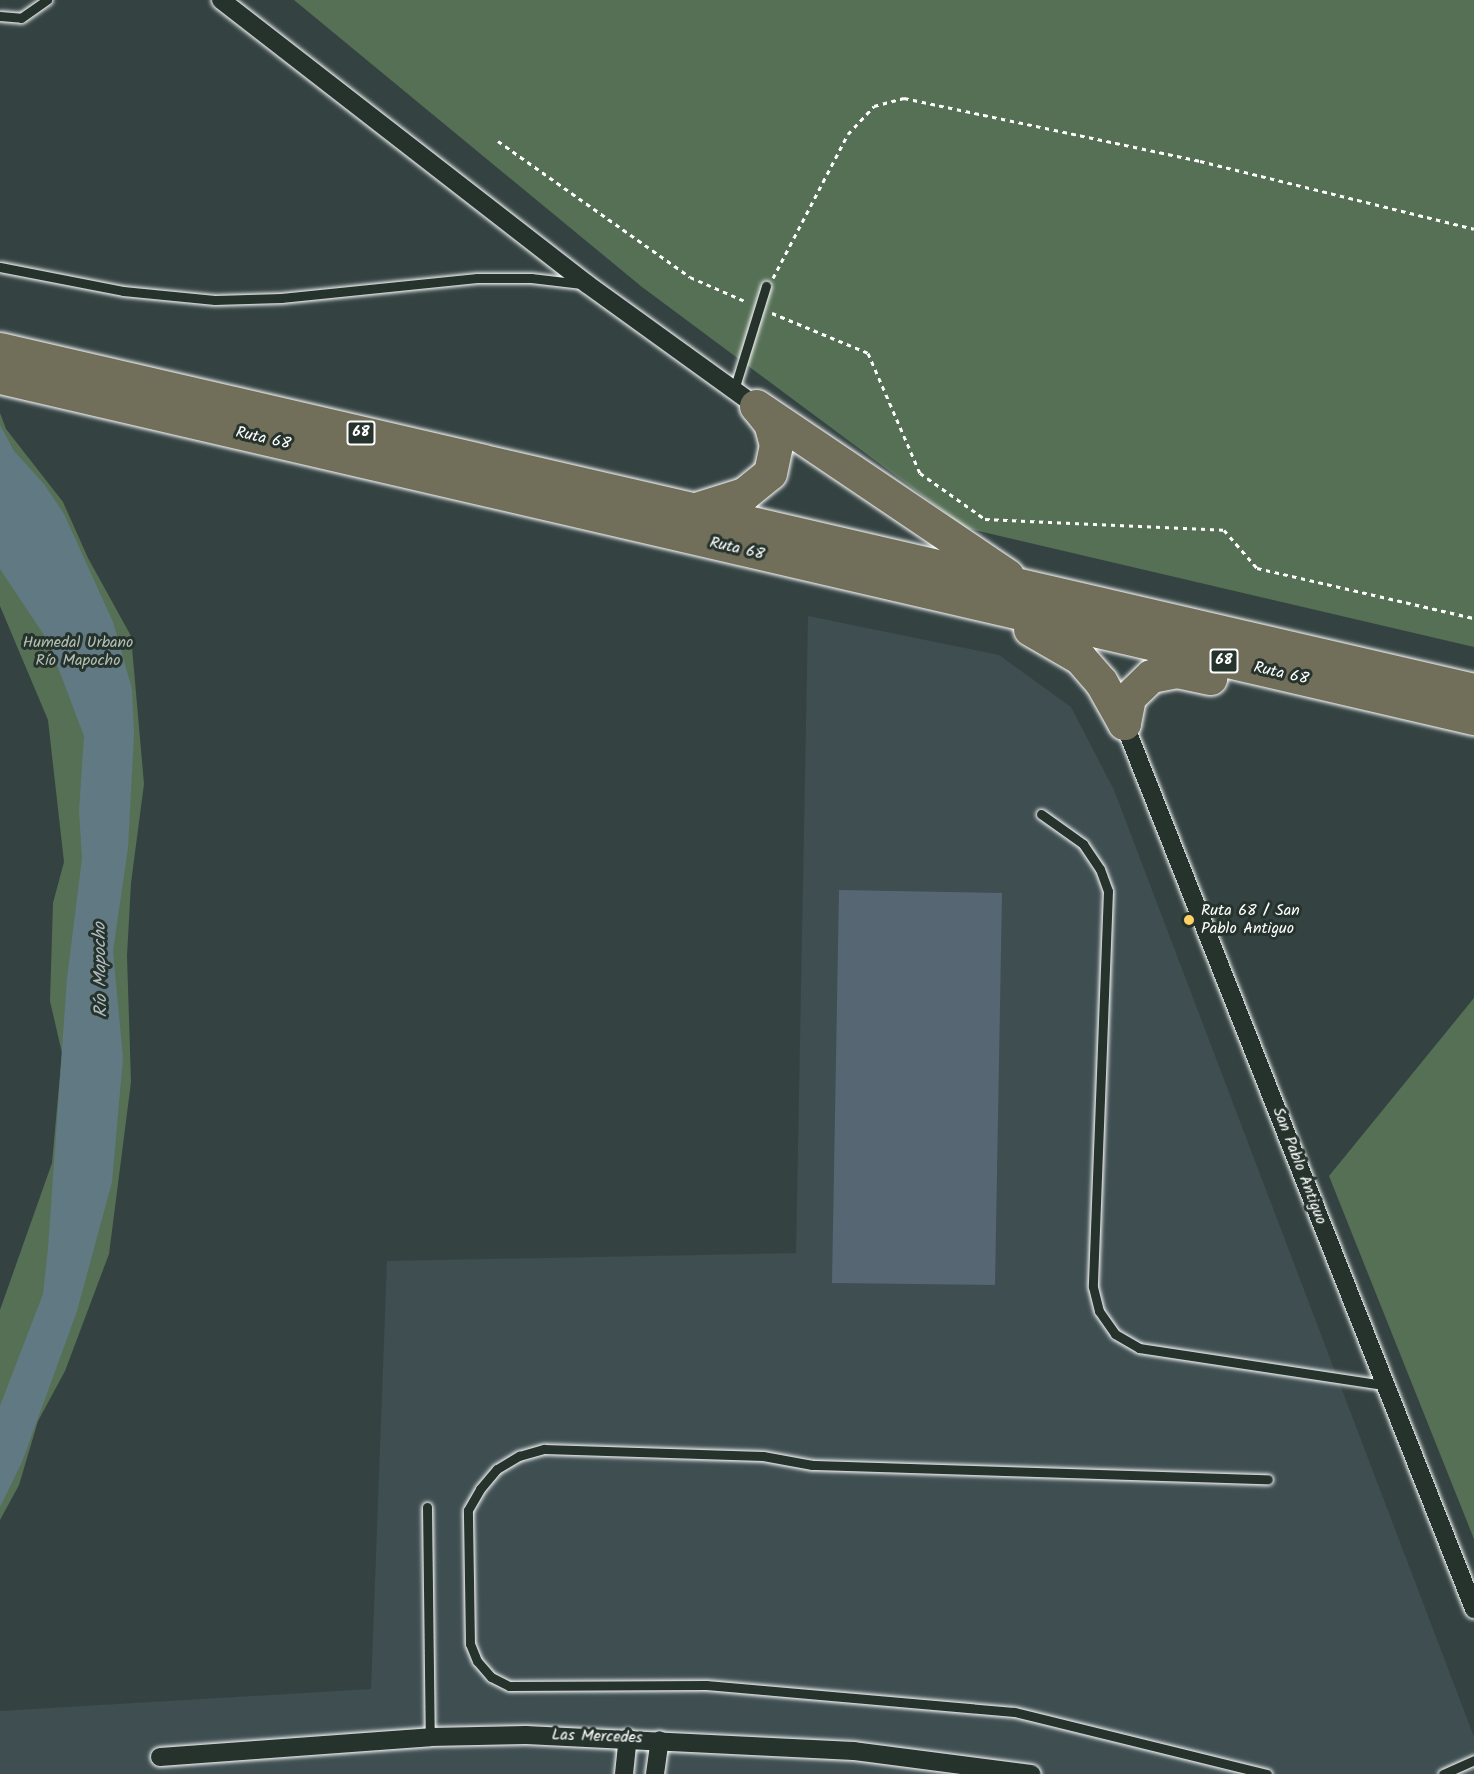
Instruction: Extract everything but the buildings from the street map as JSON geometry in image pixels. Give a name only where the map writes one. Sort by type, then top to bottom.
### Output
[{"type":"highway","name":"Ruta 68","points":[[0,350],[1474,690]]},
{"type":"highway","name":"Ruta 68","points":[[0,377],[1474,720]]},
{"type":"highway","points":[[694,510],[744,494],[770,473],[776,451],[774,434],[745,398]]},
{"type":"highway","points":[[745,398],[1024,586]]},
{"type":"highway","points":[[974,603],[1052,638],[1080,658],[1101,682],[1124,723]]},
{"type":"highway","points":[[1124,723],[1129,697],[1138,685],[1169,671],[1383,718],[1474,720]]},
{"type":"street","points":[[221,0],[587,284],[745,398]]},
{"type":"street","name":"San Pablo Antiguo","points":[[1124,723],[1474,1609]]},
{"type":"street","name":"Las Mercedes","points":[[160,1757],[430,1737],[628,1738],[854,1751],[1032,1774]]},
{"type":"street","points":[[624,1774],[628,1738]]},
{"type":"street","points":[[656,1774],[660,1740]]},
{"type":"lane","points":[[0,16],[21,18],[47,0]]},
{"type":"lane","points":[[0,267],[133,293],[215,300],[281,298],[477,278],[531,278],[587,284]]},
{"type":"lane","points":[[745,398],[759,308],[766,286]]},
{"type":"lane","points":[[1041,814],[1083,844],[1100,869],[1108,891],[1094,1287],[1099,1311],[1115,1334],[1139,1348],[1385,1385]]},
{"type":"lane","points":[[1267,1774],[1014,1712],[706,1685],[509,1686],[490,1677],[477,1661],[470,1644],[468,1510],[480,1489],[497,1469],[519,1456],[544,1449],[752,1456],[812,1465],[1268,1479]]},
{"type":"lane","points":[[427,1507],[430,1737]]},
{"type":"lane","points":[[1443,1774],[1474,1760]]},
{"type":"path","points":[[759,308],[837,150],[866,112],[893,99],[915,99],[1200,161],[1474,229]]},
{"type":"path","points":[[498,141],[690,277],[868,353],[920,473],[985,519],[1224,530],[1257,567],[1474,618]]},
{"type":"shaded area","points":[[808,616],[999,655],[1071,707],[1114,790],[1474,1737],[1474,1774],[0,1774],[0,1711],[371,1689],[387,1261],[796,1253]]},
{"type":"green space","points":[[294,0],[1474,0],[1474,647],[966,528],[642,287]]},
{"type":"green space","name":"Humedal Urbano Río Mapocho","points":[[0,413],[6,429],[63,502],[88,558],[131,636],[144,784],[131,883],[127,956],[131,1082],[109,1254],[65,1371],[38,1421],[19,1485],[0,1520],[0,1310],[52,1163],[62,1053],[50,1001],[53,903],[64,862],[48,720],[0,606]]},
{"type":"green space","points":[[1474,998],[1474,1539],[1329,1176]]},
{"type":"water","name":"Humedal Urbano Río Mapocho","points":[[0,425],[14,451],[44,484],[64,514],[113,622],[132,689],[134,734],[128,848],[113,951],[123,1058],[112,1182],[77,1311],[22,1462],[0,1507],[0,1406],[43,1294],[67,978],[82,858],[79,811],[84,736],[48,641],[0,569]]},
{"type":"place","name":"Ruta 68 / San Pablo Antiguo","points":[[1189,920]]},
{"type":"water label","name":"Río Mapocho","points":[[102,970]]}]
